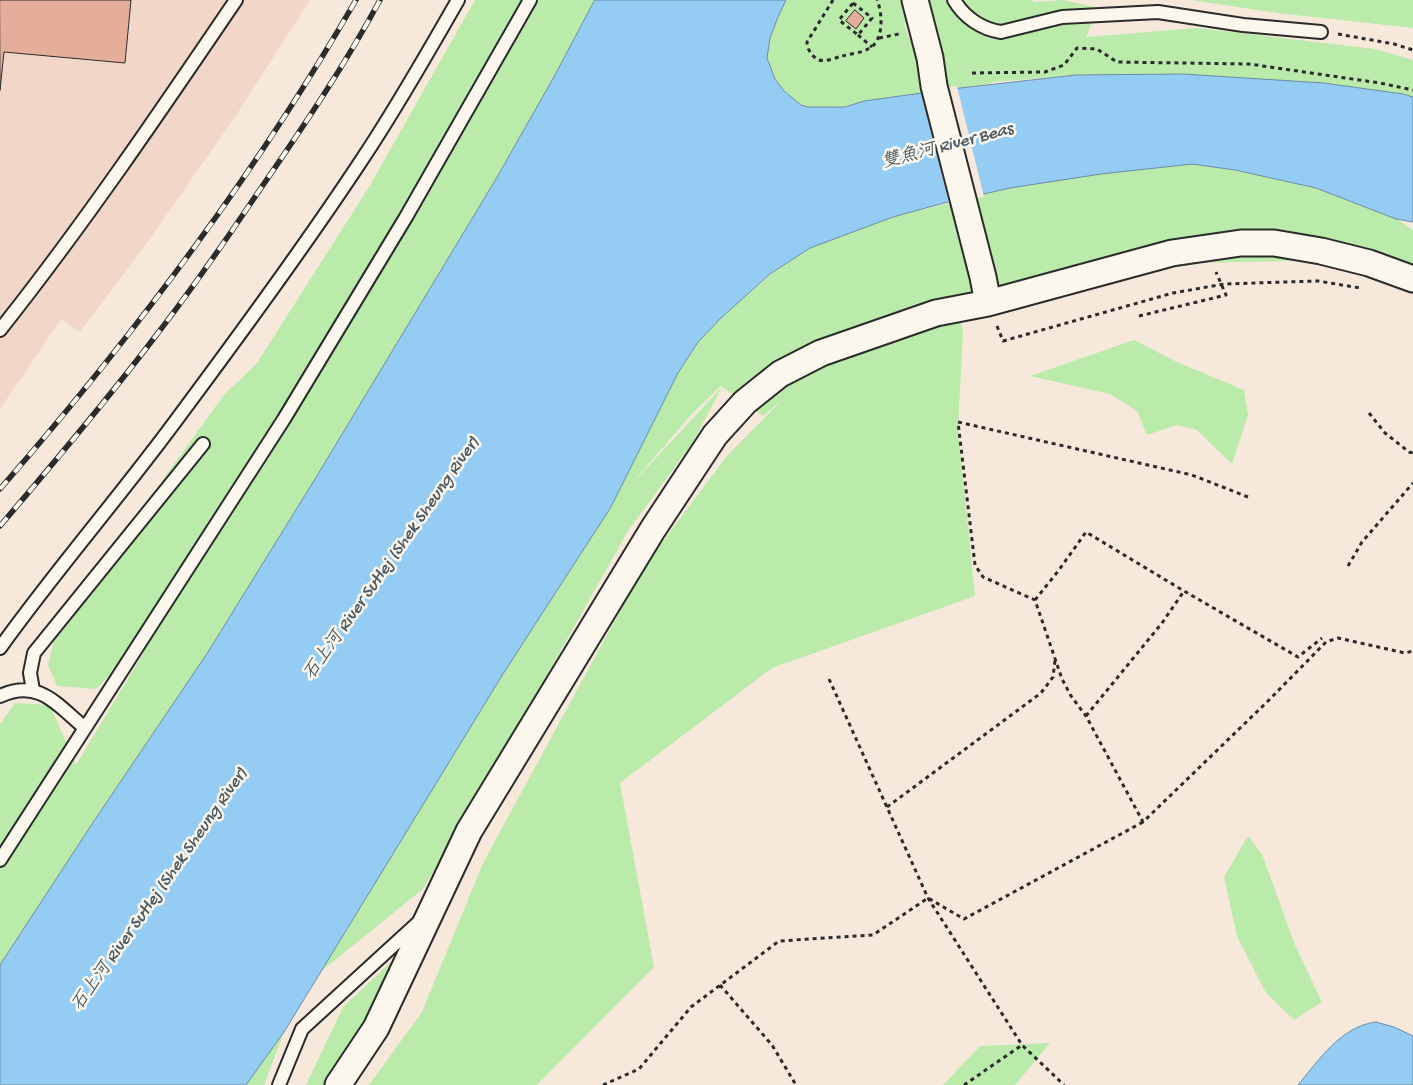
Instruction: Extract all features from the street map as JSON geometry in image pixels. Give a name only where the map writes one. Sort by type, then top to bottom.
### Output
[{"type":"street","points":[[916,0],[930,58],[934,86],[988,303]]},
{"type":"street","points":[[338,1085],[376,1028],[469,831],[653,529],[715,435],[745,402],[780,374],[821,353],[936,313],[988,303],[1172,253],[1241,243],[1274,243],[1321,250],[1369,262],[1413,279]]},
{"type":"lane","points":[[0,330],[28,296],[132,151],[236,0]]},
{"type":"lane","points":[[0,648],[32,604],[182,413],[303,247],[362,160],[458,0]]},
{"type":"lane","points":[[0,860],[284,419],[406,216],[530,0]]},
{"type":"lane","points":[[954,0],[961,12],[978,24],[992,31],[1001,32],[1062,17],[1158,12],[1243,25],[1321,32]]},
{"type":"lane","points":[[33,690],[30,673],[34,653],[203,444]]},
{"type":"lane","points":[[0,696],[20,689],[33,690],[45,696],[85,728]]},
{"type":"lane","points":[[279,1085],[302,1029],[432,910]]},
{"type":"path","points":[[833,0],[807,42],[807,48],[812,54],[823,61],[868,50],[876,44],[881,22],[877,0]]},
{"type":"path","points":[[858,35],[872,18],[854,1],[839,20],[872,47]]},
{"type":"path","points":[[1321,32],[1386,42],[1413,50]]},
{"type":"path","points":[[972,73],[1045,72],[1064,65],[1077,48],[1098,49],[1116,62],[1249,64],[1380,83],[1413,90]]},
{"type":"path","points":[[1139,316],[1226,295],[1216,271]]},
{"type":"path","points":[[988,303],[1003,341],[1173,293],[1224,284],[1318,281],[1368,290]]},
{"type":"path","points":[[1369,413],[1385,433],[1409,452],[1413,453]]},
{"type":"path","points":[[1143,822],[1086,716],[1071,696],[1062,679],[1034,600],[983,576],[974,565],[958,422],[1192,475],[1248,498]]},
{"type":"path","points":[[1348,566],[1362,542],[1413,483]]},
{"type":"path","points":[[1034,600],[1059,570],[1086,532],[1298,657],[1322,638]]},
{"type":"path","points":[[1086,716],[1162,623],[1184,591]]},
{"type":"path","points":[[928,898],[964,919],[1143,822],[1326,642],[1338,638],[1405,653],[1413,652]]},
{"type":"path","points":[[887,807],[1041,693],[1053,677],[1055,660]]},
{"type":"path","points":[[829,679],[928,898],[1022,1044],[1064,1085]]},
{"type":"path","points":[[603,1085],[639,1069],[691,1007],[779,941],[873,935],[928,898]]},
{"type":"path","points":[[720,985],[772,1045],[796,1085]]},
{"type":"path","points":[[964,1085],[1022,1044]]},
{"type":"shaded area","points":[[0,0],[310,0],[235,117],[142,250],[80,332],[61,319],[0,409]]},
{"type":"green space","points":[[475,0],[595,0],[496,179],[315,479],[208,652],[0,965],[0,724],[15,703],[50,705],[76,765],[144,652],[140,644],[96,689],[57,686],[48,665],[57,627],[223,396],[257,363],[369,187]]},
{"type":"green space","points":[[786,0],[901,0],[902,10],[907,20],[904,23],[909,39],[916,46],[923,0],[1032,0],[1034,2],[1063,0],[1098,8],[1086,37],[1197,28],[1375,49],[1413,60],[1413,97],[1403,94],[1067,76],[993,82],[864,101],[841,107],[819,108],[798,102],[788,95],[776,80],[769,65],[767,58],[768,43],[776,20]]},
{"type":"green space","points":[[1191,0],[1413,0],[1413,28],[1277,13]]},
{"type":"green space","points":[[1192,164],[1235,170],[1316,188],[1396,219],[1413,230],[1413,270],[1303,254],[1290,261],[1200,263],[1003,298],[959,313],[963,333],[958,429],[975,596],[772,668],[620,783],[654,967],[537,1085],[369,1085],[422,1012],[483,863],[645,565],[727,456],[783,399],[763,416],[722,387],[693,442],[628,531],[484,787],[423,889],[319,973],[503,674],[611,507],[678,373],[698,342],[721,318],[770,275],[810,248],[893,217],[1010,188],[1101,174]],"holes":[[[722,385],[722,387],[628,488],[691,415]]]},
{"type":"green space","points":[[1134,340],[1177,362],[1244,390],[1248,415],[1232,464],[1197,430],[1177,425],[1147,435],[1137,411],[1110,394],[1030,376]]},
{"type":"green space","points":[[1248,836],[1262,854],[1295,945],[1322,1002],[1294,1020],[1266,993],[1237,936],[1224,877]]},
{"type":"green space","points":[[405,949],[367,1020],[324,1085],[306,1085],[343,1007]]},
{"type":"green space","points":[[284,1032],[264,1085],[246,1085]]},
{"type":"green space","points":[[1050,1043],[1015,1085],[943,1085],[980,1046]]},
{"type":"water","points":[[595,0],[786,0],[770,38],[767,58],[775,79],[784,91],[801,105],[808,107],[845,107],[864,101],[1076,75],[1183,74],[1324,83],[1403,94],[1413,97],[1413,222],[1396,219],[1316,188],[1235,170],[1192,164],[1101,174],[1010,188],[893,217],[810,248],[770,274],[721,318],[698,342],[678,373],[611,507],[503,674],[284,1032],[246,1085],[0,1085],[0,965],[208,652],[315,479],[496,179]]},
{"type":"water","points":[[1376,1022],[1394,1027],[1413,1036],[1413,1085],[1298,1085],[1341,1037],[1363,1025]]},
{"type":"pier","points":[[957,86],[984,197],[949,205],[922,91]]},
{"type":"building","points":[[0,0],[131,0],[125,63],[4,52],[0,90]]},
{"type":"building","points":[[855,10],[864,18],[856,29],[846,21]]},
{"type":"railway","points":[[0,489],[98,373],[190,253],[276,129],[356,0]]},
{"type":"railway","points":[[0,526],[114,389],[194,285],[308,119],[353,48],[380,0]]},
{"type":"water label","name":"雙魚河 River Beas","points":[[948,147]]},
{"type":"water label","name":"石上河 River Sutlej (Shek Sheung River)","points":[[393,559]]},
{"type":"water label","name":"石上河 River Sutlej (Shek Sheung River)","points":[[161,890]]}]
